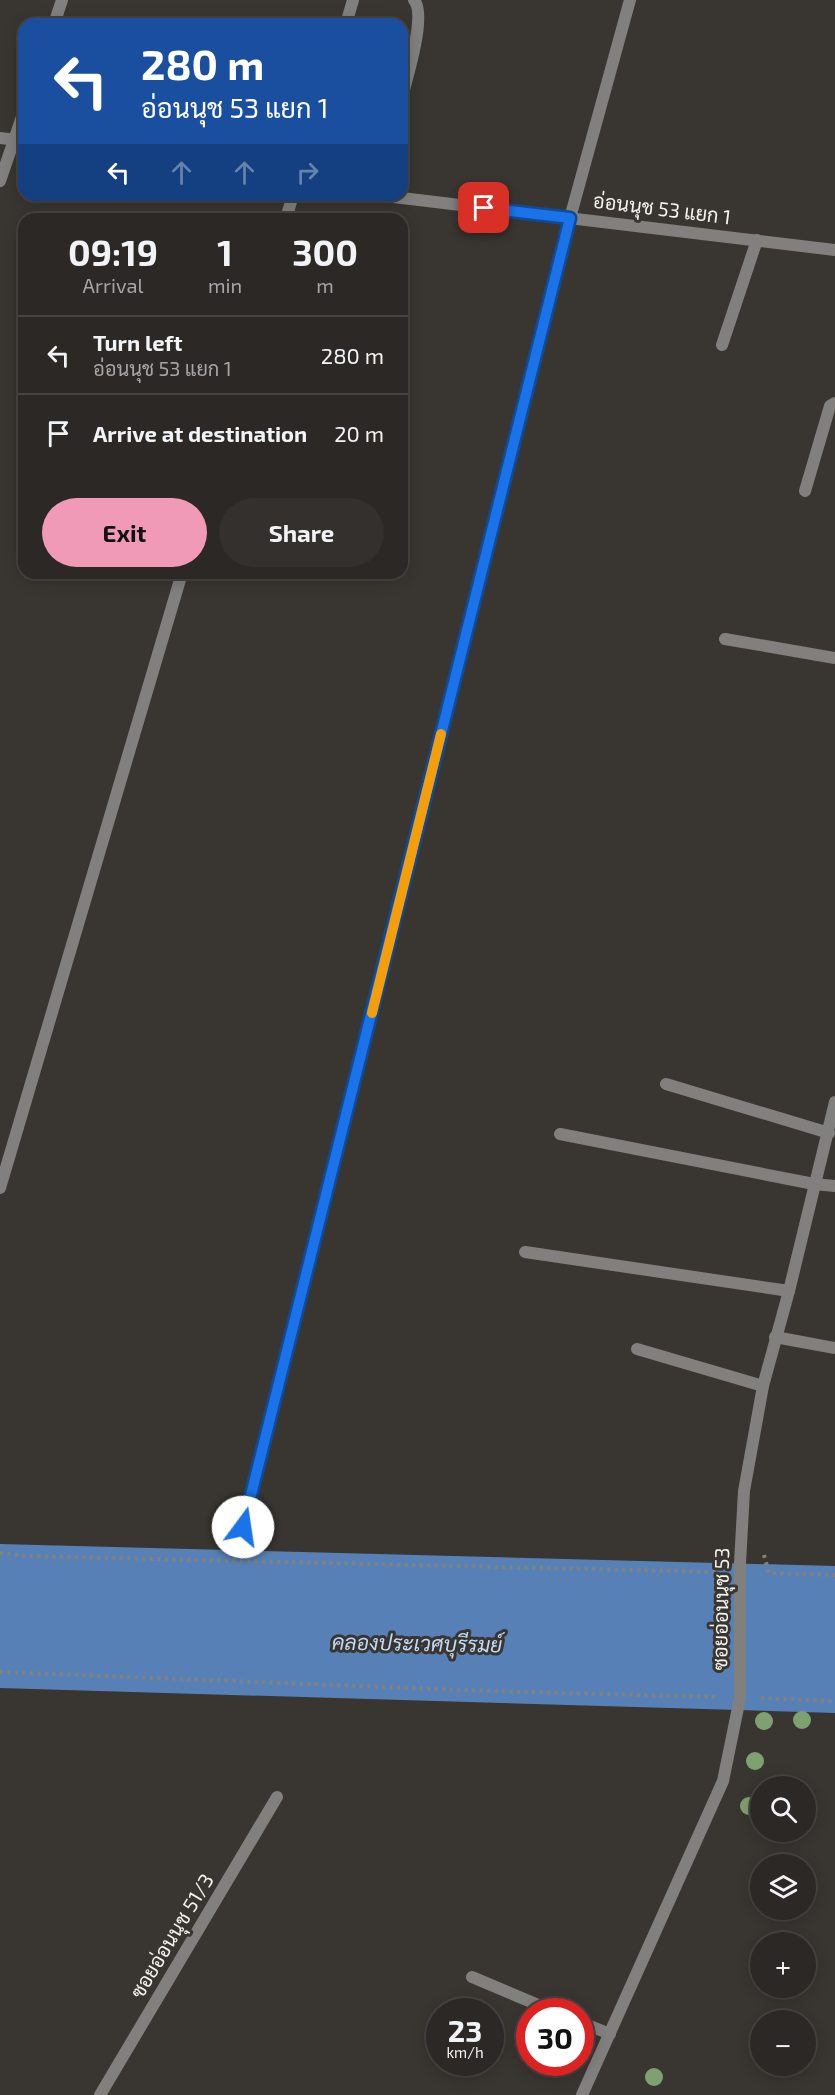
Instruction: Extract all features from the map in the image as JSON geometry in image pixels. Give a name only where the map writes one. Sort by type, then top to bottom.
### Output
[{"type":"street","points":[[56,18],[62,0]]},
{"type":"street","points":[[348,18],[353,0]]},
{"type":"street","points":[[408,71],[419,22],[417,4],[414,0]]},
{"type":"street","points":[[243,1527],[570,218],[630,0]]},
{"type":"street","points":[[0,138],[18,140]]},
{"type":"street","points":[[0,181],[18,142]]},
{"type":"street","name":"อ่อนนุช 53 แยก 1","points":[[408,199],[835,250]]},
{"type":"street","points":[[722,345],[757,240]]},
{"type":"street","points":[[805,491],[830,406],[835,403]]},
{"type":"street","points":[[0,1188],[180,579]]},
{"type":"street","points":[[725,639],[835,658]]},
{"type":"street","points":[[666,1084],[829,1133]]},
{"type":"street","name":"ซอยอ่อนนุช 53","points":[[582,2095],[723,1781],[740,1698],[740,1563],[744,1491],[763,1386],[789,1291],[835,1102]]},
{"type":"street","points":[[560,1134],[814,1184],[835,1186]]},
{"type":"street","points":[[525,1252],[789,1291]]},
{"type":"street","points":[[775,1337],[835,1348]]},
{"type":"street","points":[[637,1349],[763,1386]]},
{"type":"street","name":"ซอยอ่อนนุช 51/3","points":[[100,2095],[278,1797]]},
{"type":"street","points":[[472,1977],[522,1998]]},
{"type":"street","points":[[594,2028],[610,2034]]},
{"type":"path","points":[[763,1552],[769,1573]]},
{"type":"path","points":[[0,1553],[26,1556],[721,1572]]},
{"type":"path","points":[[757,1573],[835,1575]]},
{"type":"path","points":[[0,1672],[488,1691],[727,1697]]},
{"type":"path","points":[[751,1698],[835,1701]]},
{"type":"water","name":"คลองประเวศบุรีรมย์","points":[[0,1544],[835,1566],[835,1713],[0,1688]]},
{"type":"slow traffic","points":[[372,1013],[441,734]]},
{"type":"route","points":[[243,1527],[570,218],[484,208]]}]
